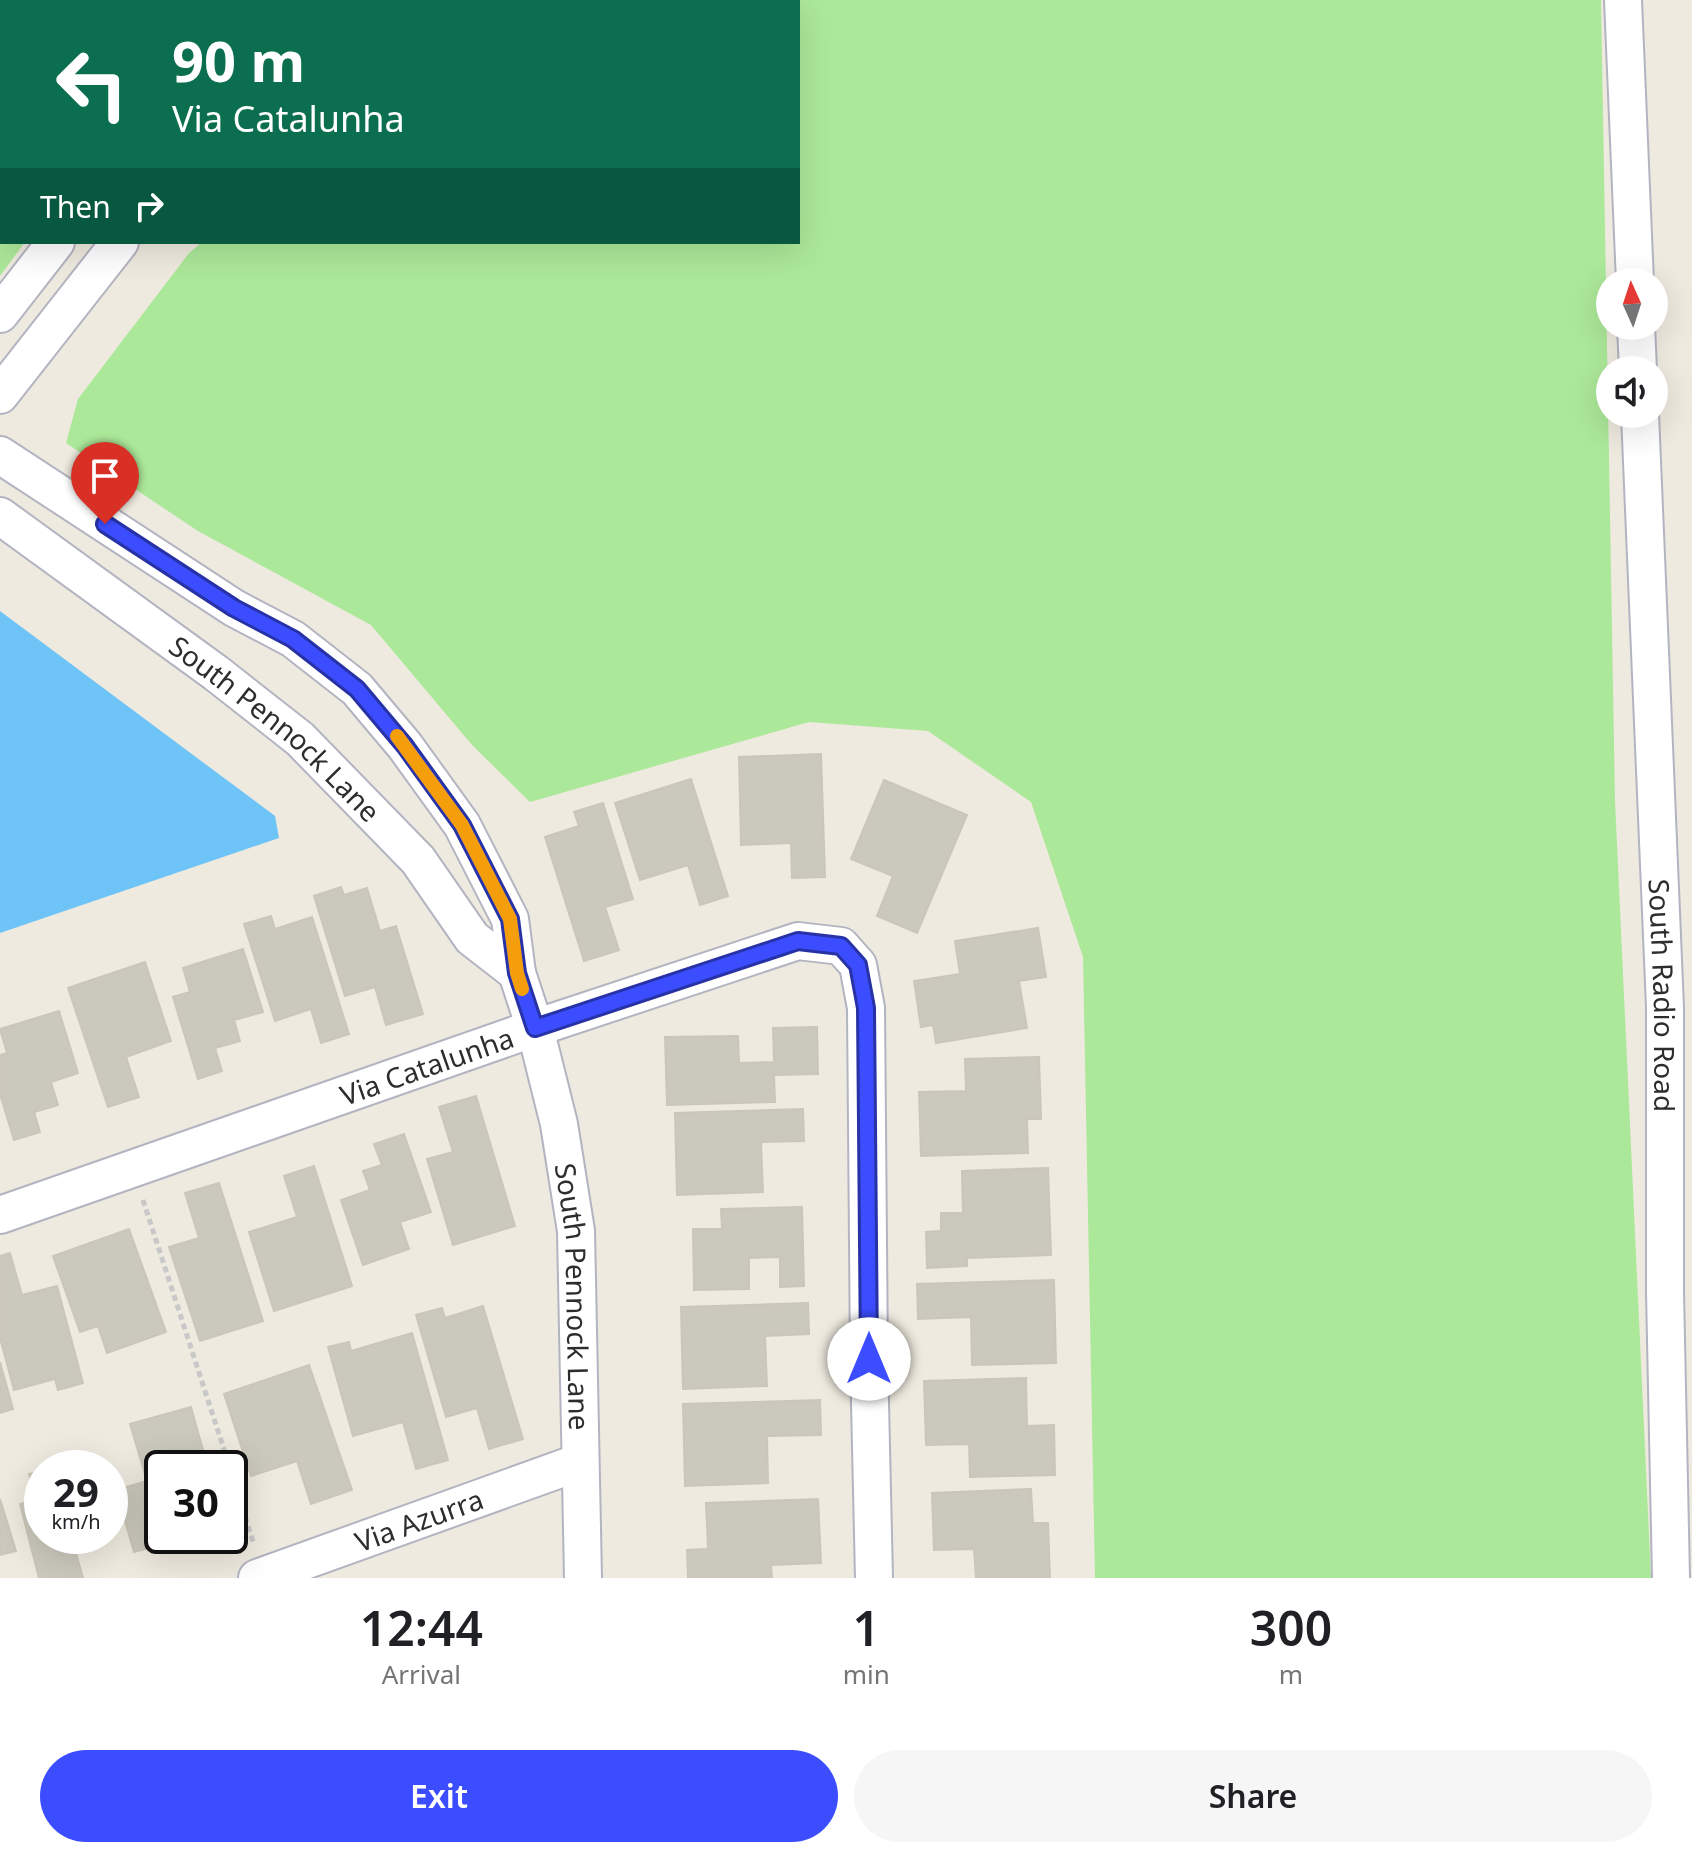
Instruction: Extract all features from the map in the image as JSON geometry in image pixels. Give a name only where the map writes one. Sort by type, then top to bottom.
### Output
[{"type":"street","points":[[1623,0],[1634,268]]},
{"type":"street","points":[[0,314],[54,244]]},
{"type":"street","points":[[0,395],[118,244]]},
{"type":"street","name":"South Radio Road","points":[[1641,428],[1665,1007],[1665,1292],[1671,1578]]},
{"type":"street","name":"South Pennock Lane","points":[[0,455],[234,608],[293,639],[357,689],[405,746],[462,825],[510,919],[517,973],[535,1028],[559,1124],[576,1231],[583,1578]]},
{"type":"street","name":"South Pennock Lane","points":[[0,516],[216,673],[300,739],[418,860],[472,938],[517,973]]},
{"type":"street","name":"Via Catalunha","points":[[0,1215],[535,1028],[798,941],[841,946],[858,965],[866,1008],[874,1578]]},
{"type":"street","name":"Via Azurra","points":[[257,1565],[580,1462]]},
{"type":"path","points":[[141,1192],[224,1450]]},
{"type":"path","points":[[248,1533],[257,1565]]},
{"type":"green space","points":[[800,0],[1601,0],[1606,268],[1596,268],[1596,340],[1607,340],[1607,356],[1596,356],[1596,428],[1608,428],[1615,801],[1651,1578],[1095,1578],[1083,957],[1031,802],[928,731],[809,722],[530,802],[472,745],[371,625],[198,531],[66,443],[78,399],[189,253],[200,244],[800,244]]},
{"type":"green space","points":[[0,244],[24,244],[0,276]]},
{"type":"water","points":[[0,611],[275,816],[279,838],[0,933]]},
{"type":"building","points":[[821,754],[825,877],[792,878],[791,843],[741,845],[739,757]]},
{"type":"building","points":[[691,779],[728,896],[700,905],[688,865],[640,880],[615,803]]},
{"type":"building","points":[[884,780],[967,815],[917,933],[877,916],[893,876],[851,859]]},
{"type":"building","points":[[603,803],[633,899],[605,907],[619,950],[584,961],[545,837],[579,826],[574,812]]},
{"type":"building","points":[[341,887],[344,895],[367,888],[380,931],[396,926],[423,1014],[386,1025],[375,987],[345,996],[314,896]]},
{"type":"building","points":[[271,916],[275,929],[312,917],[349,1034],[321,1043],[311,1009],[275,1021],[244,924]]},
{"type":"building","points":[[1038,928],[1046,977],[1019,981],[1027,1028],[936,1043],[933,1025],[921,1027],[914,981],[960,974],[955,941]]},
{"type":"building","points":[[243,949],[263,1012],[234,1020],[240,1041],[215,1048],[222,1071],[198,1079],[173,997],[190,992],[183,968]]},
{"type":"building","points":[[145,962],[171,1041],[126,1057],[139,1097],[108,1107],[68,988]]},
{"type":"building","points":[[59,1011],[78,1073],[51,1082],[58,1105],[34,1112],[40,1132],[14,1140],[0,1094],[0,1055],[7,1053],[0,1029]]},
{"type":"building","points":[[817,1027],[818,1074],[774,1075],[775,1102],[667,1105],[665,1037],[738,1036],[739,1063],[774,1062],[773,1028]]},
{"type":"building","points":[[1039,1057],[1041,1119],[1027,1119],[1028,1153],[921,1156],[919,1092],[966,1091],[965,1059]]},
{"type":"building","points":[[476,1096],[515,1226],[453,1245],[427,1159],[453,1152],[439,1107]]},
{"type":"building","points":[[803,1109],[804,1141],[761,1142],[763,1192],[677,1195],[675,1113]]},
{"type":"building","points":[[404,1134],[431,1212],[400,1222],[409,1249],[363,1265],[341,1200],[370,1190],[363,1171],[382,1165],[374,1144]]},
{"type":"building","points":[[314,1166],[352,1286],[274,1311],[249,1232],[297,1217],[284,1176]]},
{"type":"building","points":[[1048,1168],[1051,1255],[967,1258],[967,1266],[927,1268],[926,1232],[941,1231],[941,1213],[963,1213],[962,1171]]},
{"type":"building","points":[[219,1183],[263,1321],[200,1341],[169,1247],[199,1238],[185,1193]]},
{"type":"building","points":[[802,1207],[804,1286],[780,1287],[780,1257],[749,1258],[749,1289],[694,1290],[693,1229],[722,1229],[721,1209]]},
{"type":"building","points":[[129,1229],[166,1332],[107,1353],[98,1326],[80,1332],[53,1256]]},
{"type":"building","points":[[10,1253],[22,1295],[57,1286],[83,1383],[58,1390],[55,1379],[14,1390],[0,1338],[0,1256]]},
{"type":"building","points":[[1054,1280],[1056,1363],[972,1365],[971,1317],[918,1319],[917,1284]]},
{"type":"building","points":[[808,1303],[809,1334],[765,1336],[767,1386],[683,1389],[681,1307]]},
{"type":"building","points":[[483,1306],[523,1439],[489,1449],[477,1408],[446,1417],[416,1315],[442,1308],[445,1318]]},
{"type":"building","points":[[412,1333],[448,1460],[416,1469],[403,1422],[353,1436],[328,1347],[349,1342],[351,1351]]},
{"type":"building","points":[[0,1362],[13,1409],[0,1413]]},
{"type":"building","points":[[309,1365],[352,1490],[311,1504],[297,1461],[251,1476],[248,1450],[242,1450],[224,1394]]},
{"type":"building","points":[[1026,1378],[1027,1426],[1054,1425],[1055,1475],[970,1477],[969,1444],[926,1445],[924,1381]]},
{"type":"building","points":[[820,1400],[821,1435],[767,1436],[768,1483],[685,1486],[683,1404]]},
{"type":"building","points":[[191,1407],[203,1450],[144,1450],[144,1471],[130,1424]]},
{"type":"building","points":[[144,1482],[144,1549],[134,1552],[128,1531],[128,1487]]},
{"type":"building","points":[[1031,1489],[1033,1523],[1048,1523],[1050,1578],[976,1578],[974,1549],[934,1550],[932,1493]]},
{"type":"building","points":[[0,1499],[16,1551],[0,1555]]},
{"type":"building","points":[[818,1499],[821,1563],[771,1565],[772,1578],[688,1578],[687,1550],[708,1549],[706,1503]]},
{"type":"building","points":[[33,1554],[76,1554],[83,1578],[39,1578]]},
{"type":"slow traffic","points":[[397,736],[462,825],[510,919],[522,989]]},
{"type":"route","points":[[105,524],[234,608],[293,639],[357,689],[405,746],[462,825],[510,919],[517,973],[535,1028],[798,941],[841,946],[858,965],[866,1008],[869,1359]]}]
